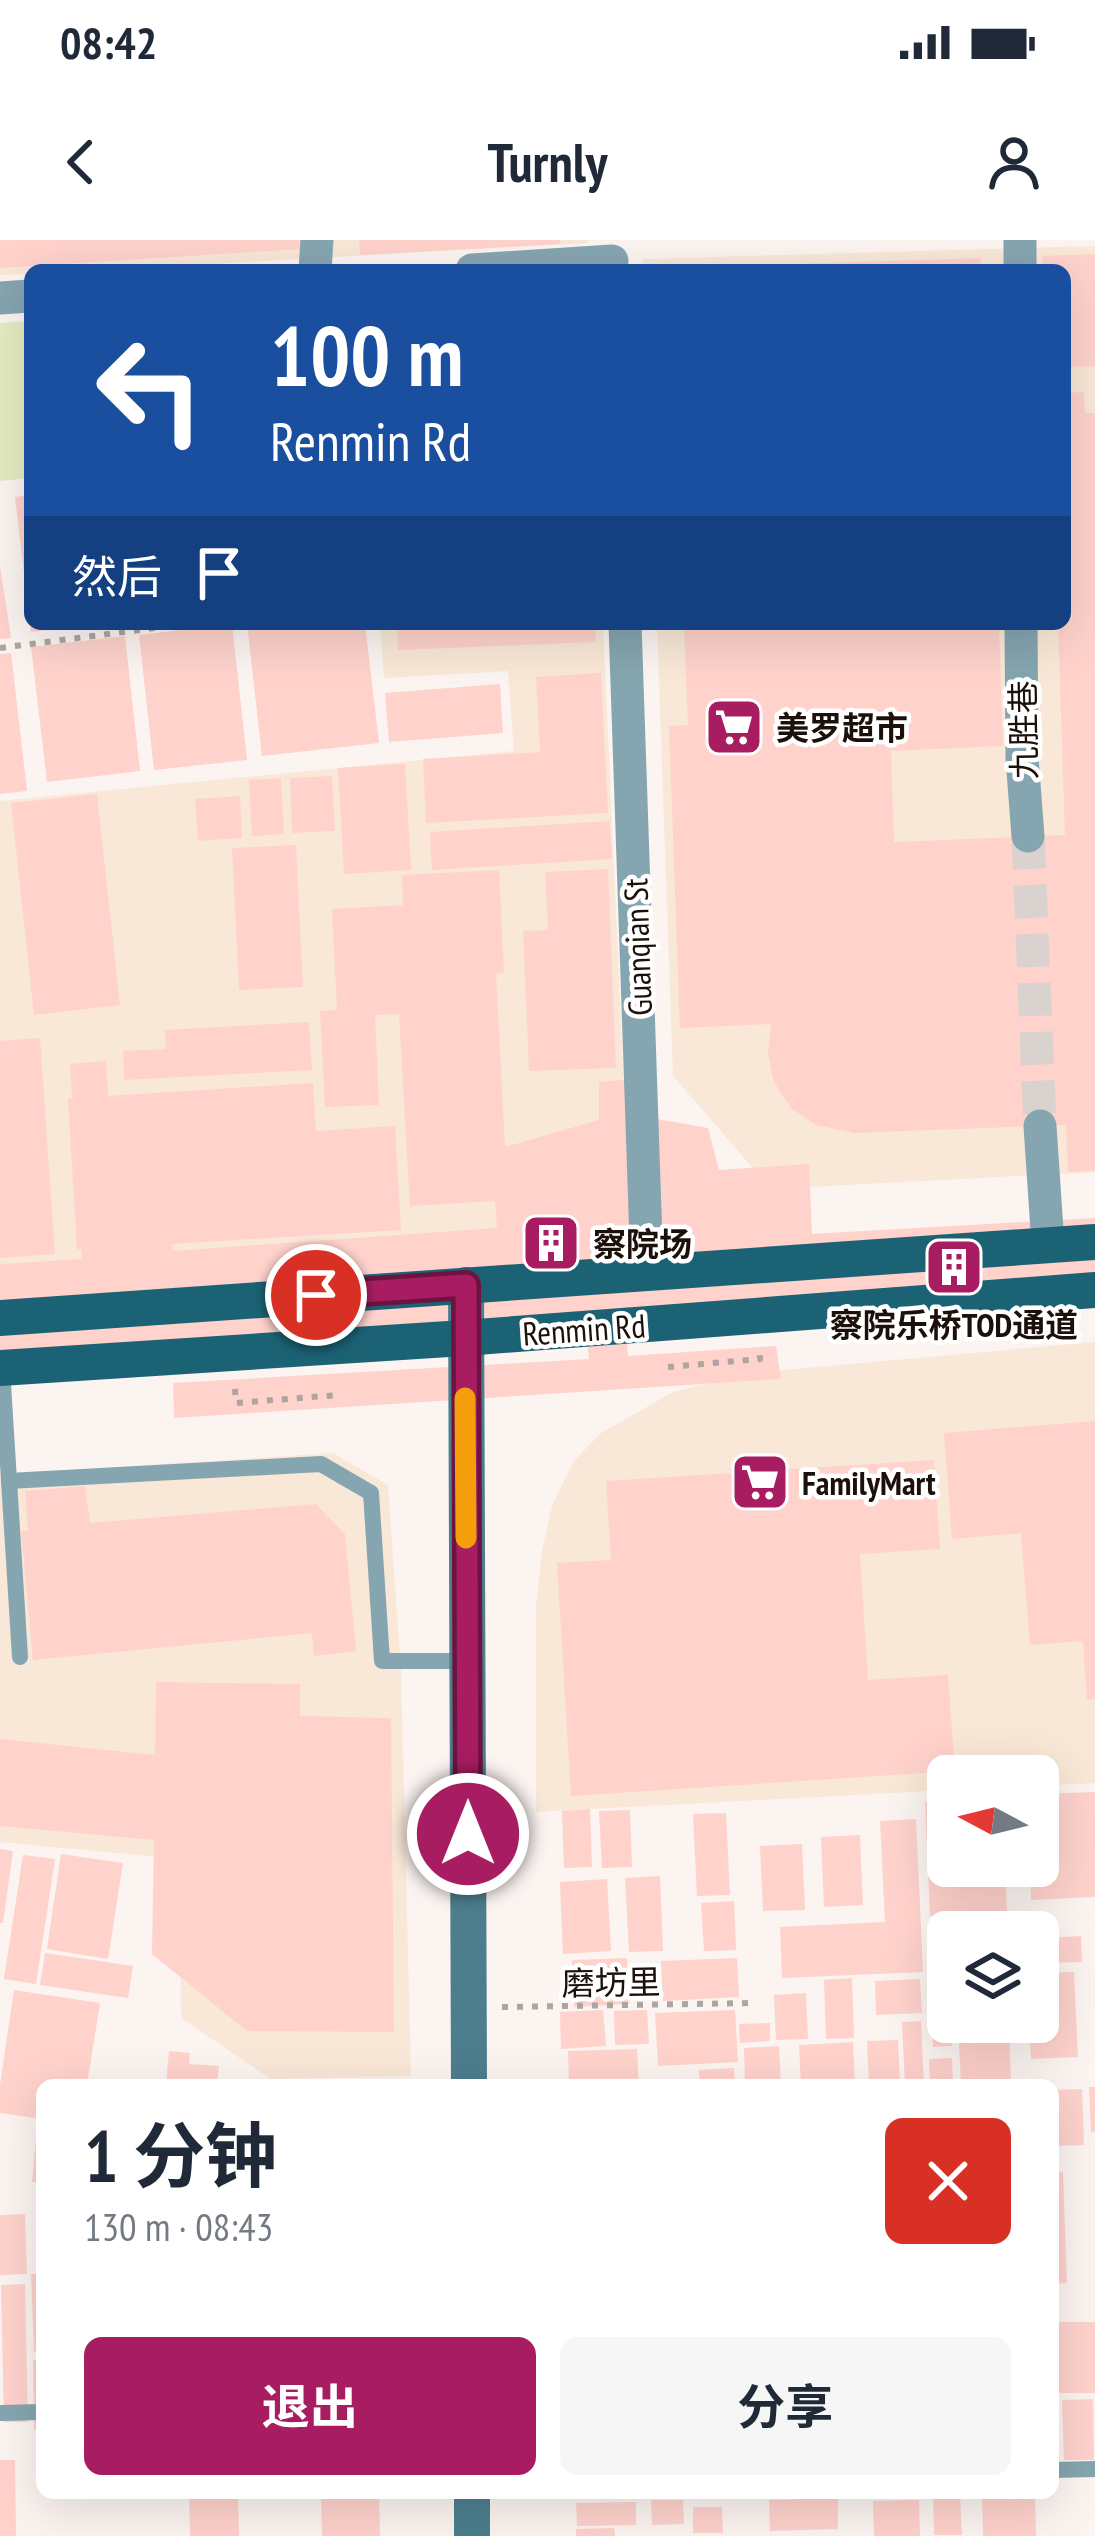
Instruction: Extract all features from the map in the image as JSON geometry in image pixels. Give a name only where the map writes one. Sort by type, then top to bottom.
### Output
[{"type":"main road","name":"Renmin Rd","points":[[0,1318],[1095,1242]]},
{"type":"main road","points":[[466,1285],[470,2079]]},
{"type":"main road","name":"Renmin Rd","points":[[1,1368],[1095,1290]]},
{"type":"main road","points":[[472,2499],[472,2536]]},
{"type":"street","points":[[515,264],[614,250]]},
{"type":"street","name":"Guanqian St","points":[[625,630],[647,1270]]},
{"type":"street","name":"九胜巷","points":[[1022,630],[1022,758],[1028,836]]},
{"type":"street","points":[[1040,1126],[1048,1245]]},
{"type":"lane","points":[[1,1368],[20,1657]]},
{"type":"lane","points":[[9,1481],[321,1464],[371,1493],[382,1661],[466,1661]]},
{"type":"lane","points":[[0,2413],[36,2412]]},
{"type":"lane","points":[[1059,2470],[1095,2469]]},
{"type":"path","points":[[0,648],[140,630]]},
{"type":"path","points":[[668,1367],[760,1359]]},
{"type":"path","points":[[236,1403],[338,1395]]},
{"type":"path","name":"磨坊里","points":[[469,2008],[753,2003]]},
{"type":"shaded area","points":[[0,240],[588,240],[210,264],[24,264],[24,274],[0,275]]},
{"type":"shaded area","points":[[1095,246],[1095,1172],[771,1189],[673,1076],[657,630],[1071,630],[1071,264],[643,264],[643,259]]},
{"type":"shaded area","points":[[380,630],[603,630],[624,1089],[573,1242],[0,1272],[0,801],[514,751],[508,671],[384,678]]},
{"type":"shaded area","points":[[1095,1342],[1095,1783],[1059,1785],[1059,1755],[927,1755],[927,1791],[536,1812],[536,1606],[552,1506],[573,1462],[601,1433],[673,1392],[750,1373]]},
{"type":"shaded area","points":[[333,1453],[388,1485],[401,1671],[411,2076],[271,2079],[181,2018],[180,1859],[0,1842],[0,1475]]},
{"type":"green space","points":[[24,321],[24,479],[0,481],[0,323]]},
{"type":"building","points":[[0,240],[315,240],[316,248],[24,264],[0,268]]},
{"type":"building","points":[[359,240],[560,240],[560,244],[360,255]]},
{"type":"building","points":[[1095,254],[1095,366],[1071,367],[1071,264],[1043,264],[1042,256]]},
{"type":"building","points":[[981,258],[981,264],[794,264]]},
{"type":"building","points":[[1084,392],[1085,413],[1095,413],[1095,1171],[1068,1172],[1066,1125],[854,1133],[816,1125],[791,1108],[774,1082],[768,1054],[771,1024],[680,1028],[669,726],[688,725],[684,630],[999,630],[1003,746],[891,751],[894,842],[1065,835],[1058,630],[1071,630],[1071,393]]},
{"type":"building","points":[[24,496],[24,574],[15,497]]},
{"type":"building","points":[[0,566],[11,638],[0,639]]},
{"type":"building","points":[[233,630],[247,760],[154,770],[139,635]]},
{"type":"building","points":[[248,630],[366,630],[379,743],[262,756]]},
{"type":"building","points":[[397,630],[595,630],[596,642],[398,650]]},
{"type":"building","points":[[125,636],[140,771],[47,782],[31,647]]},
{"type":"building","points":[[11,653],[27,791],[0,794],[0,654]]},
{"type":"building","points":[[601,673],[608,813],[426,823],[423,759],[540,752],[536,677]]},
{"type":"building","points":[[500,684],[503,733],[389,742],[385,693]]},
{"type":"building","points":[[405,764],[411,870],[344,874],[338,768]]},
{"type":"building","points":[[332,776],[335,831],[292,833],[290,778]]},
{"type":"building","points":[[281,778],[284,834],[252,836],[249,780]]},
{"type":"building","points":[[97,794],[120,1005],[34,1015],[11,803]]},
{"type":"building","points":[[240,796],[242,838],[198,841],[195,799]]},
{"type":"building","points":[[610,821],[612,859],[432,870],[430,832]]},
{"type":"building","points":[[296,845],[303,987],[239,990],[232,848]]},
{"type":"building","points":[[608,869],[616,1068],[529,1071],[523,931],[548,930],[545,872]]},
{"type":"building","points":[[499,870],[504,973],[496,974],[505,1147],[599,1120],[599,1082],[637,1079],[640,1116],[708,1128],[719,1170],[809,1164],[812,1234],[1095,1218],[1095,1299],[626,1325],[628,1356],[776,1346],[781,1379],[174,1418],[173,1383],[589,1359],[586,1327],[0,1364],[0,1264],[82,1259],[77,1249],[70,1064],[106,1061],[108,1096],[313,1083],[316,1131],[395,1126],[401,1230],[172,1244],[173,1251],[497,1228],[495,1201],[410,1206],[399,1014],[375,1015],[379,1105],[325,1107],[320,1011],[337,1010],[332,909],[403,905],[402,875]]},
{"type":"building","points":[[309,1022],[312,1070],[124,1080],[123,1051],[166,1049],[165,1030]]},
{"type":"building","points":[[40,1038],[55,1254],[0,1258],[0,1041]]},
{"type":"building","points":[[1095,1421],[1095,1699],[1087,1700],[1083,1641],[1030,1645],[1021,1533],[952,1539],[944,1433]]},
{"type":"building","points":[[934,1460],[940,1549],[860,1554],[868,1680],[948,1675],[954,1755],[927,1755],[927,1773],[571,1796],[557,1563],[611,1560],[606,1481]]},
{"type":"building","points":[[85,1486],[90,1523],[316,1504],[345,1534],[356,1651],[314,1656],[312,1633],[33,1660],[21,1531],[28,1531],[25,1491]]},
{"type":"building","points":[[156,1682],[300,1684],[300,1716],[391,1718],[394,2032],[247,2031],[152,1954],[154,1840],[0,1826],[0,1739],[155,1755]]},
{"type":"building","points":[[1095,1792],[1095,1897],[1031,1900],[1031,1887],[1059,1887],[1059,1793]]},
{"type":"building","points":[[590,1809],[592,1867],[564,1868],[562,1811]]},
{"type":"building","points":[[630,1810],[632,1867],[602,1868],[599,1811]]},
{"type":"building","points":[[726,1813],[730,1895],[697,1896],[693,1814]]},
{"type":"building","points":[[916,1819],[923,1972],[782,1978],[780,1927],[885,1922],[880,1821]]},
{"type":"building","points":[[860,1835],[863,1905],[824,1907],[821,1837]]},
{"type":"building","points":[[802,1844],[805,1910],[763,1911],[760,1846]]},
{"type":"building","points":[[0,1849],[13,1851],[3,1923],[0,1923]]},
{"type":"building","points":[[61,1854],[123,1863],[108,1959],[47,1949]]},
{"type":"building","points":[[23,1855],[55,1859],[36,1984],[4,1979]]},
{"type":"building","points":[[660,1876],[663,1951],[629,1952],[625,1878]]},
{"type":"building","points":[[607,1879],[611,1951],[563,1954],[560,1882]]},
{"type":"building","points":[[929,1887],[1006,1887],[1007,1911],[930,1911]]},
{"type":"building","points":[[734,1901],[736,1950],[704,1951],[701,1903]]},
{"type":"building","points":[[1081,1936],[1082,1962],[1059,1963],[1059,1937]]},
{"type":"building","points":[[45,1953],[133,1966],[128,1998],[40,1985]]},
{"type":"building","points":[[627,1958],[629,2004],[574,2007],[572,1960]]},
{"type":"building","points":[[737,1958],[739,1997],[663,2001],[661,1961]]},
{"type":"building","points":[[1059,1972],[1074,1972],[1078,2057],[1031,2059],[1030,2043],[1059,2043]]},
{"type":"building","points":[[852,1978],[854,2038],[826,2039],[824,1980]]},
{"type":"building","points":[[920,1979],[922,2013],[876,2015],[875,1981]]},
{"type":"building","points":[[14,1990],[100,2003],[88,2079],[36,2079],[36,2118],[0,2113]]},
{"type":"building","points":[[806,1993],[808,2039],[776,2040],[774,1995]]},
{"type":"building","points":[[603,2010],[606,2046],[561,2049],[560,2012]]},
{"type":"building","points":[[647,2010],[649,2044],[615,2045],[614,2011]]},
{"type":"building","points":[[735,2010],[738,2062],[658,2066],[655,2013]]},
{"type":"building","points":[[921,2021],[924,2079],[905,2079],[902,2022]]},
{"type":"building","points":[[770,2023],[770,2041],[740,2043],[739,2024]]},
{"type":"building","points":[[898,2040],[900,2079],[869,2079],[867,2041]]},
{"type":"building","points":[[853,2042],[855,2079],[801,2079],[799,2045]]},
{"type":"building","points":[[959,2043],[1010,2043],[1011,2079],[961,2079]]},
{"type":"building","points":[[779,2046],[781,2079],[745,2079],[744,2048]]},
{"type":"building","points":[[637,2049],[639,2079],[569,2079],[568,2051]]},
{"type":"building","points":[[169,2051],[190,2053],[189,2064],[219,2066],[218,2079],[167,2079]]},
{"type":"building","points":[[952,2058],[953,2079],[930,2079],[929,2059]]},
{"type":"building","points":[[734,2068],[735,2079],[700,2079],[699,2070]]},
{"type":"building","points":[[1089,2087],[1095,2087],[1095,2132],[1091,2132]]},
{"type":"building","points":[[1082,2089],[1084,2145],[1059,2146],[1059,2090]]},
{"type":"building","points":[[1059,2172],[1063,2172],[1067,2283],[1059,2284]]},
{"type":"building","points":[[25,2214],[27,2274],[0,2275],[0,2215]]},
{"type":"building","points":[[31,2274],[36,2274],[34,2352]]},
{"type":"building","points":[[25,2284],[28,2422],[4,2422],[1,2285]]},
{"type":"building","points":[[1059,2322],[1095,2322],[1095,2393],[1059,2393]]},
{"type":"building","points":[[33,2360],[36,2360],[36,2430]]},
{"type":"building","points":[[1093,2399],[1094,2460],[1064,2460],[1062,2400]]},
{"type":"building","points":[[0,2460],[15,2460],[16,2536],[0,2536]]},
{"type":"building","points":[[189,2499],[238,2499],[239,2536],[190,2536]]},
{"type":"building","points":[[321,2499],[379,2499],[380,2536],[322,2536]]},
{"type":"building","points":[[838,2499],[838,2529],[770,2531],[769,2500]]},
{"type":"building","points":[[933,2499],[960,2499],[962,2535],[934,2535]]},
{"type":"building","points":[[982,2499],[1035,2499],[1036,2536],[983,2536]]},
{"type":"building","points":[[651,2500],[683,2500],[684,2524],[652,2525]]},
{"type":"building","points":[[919,2500],[920,2536],[874,2536],[873,2501]]},
{"type":"building","points":[[636,2502],[636,2525],[577,2526],[576,2503]]},
{"type":"building","points":[[693,2507],[722,2507],[723,2533],[693,2533]]},
{"type":"building","points":[[614,2528],[615,2536],[576,2536],[576,2529]]},
{"type":"tunnel","points":[[1028,836],[1040,1126]]},
{"type":"slow traffic","points":[[465,1398],[466,1538]]},
{"type":"place","name":"美罗超市","points":[[734,727]]},
{"type":"place","name":"察院场","points":[[551,1243]]},
{"type":"place","name":"察院乐桥TOD通道","points":[[954,1267]]},
{"type":"place","name":"FamilyMart","points":[[760,1482]]},
{"type":"route","points":[[316,1295],[466,1285],[468,1834]]}]
